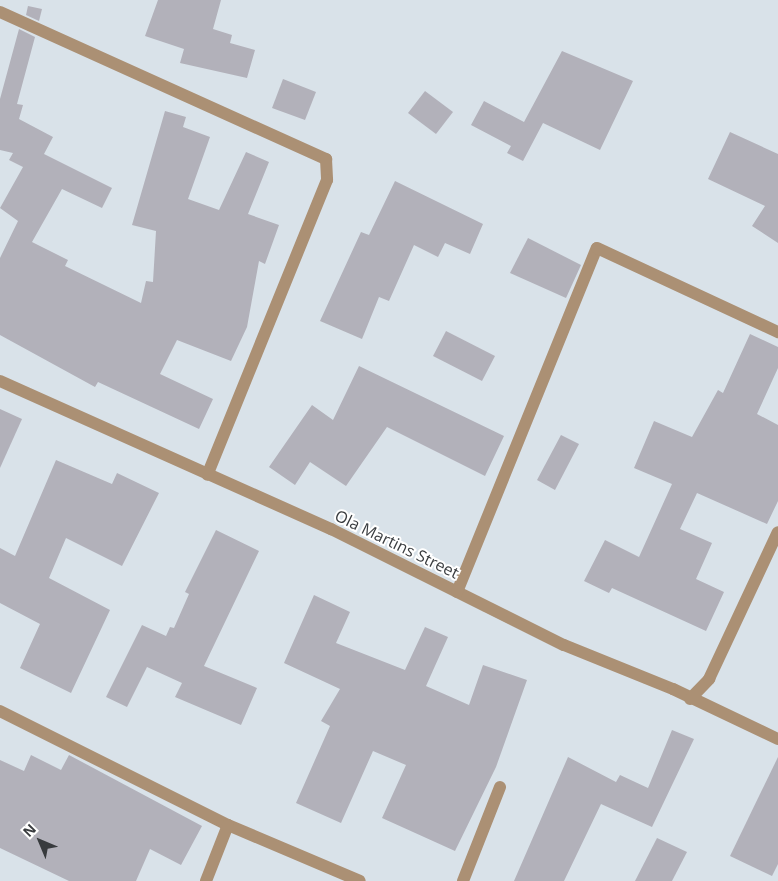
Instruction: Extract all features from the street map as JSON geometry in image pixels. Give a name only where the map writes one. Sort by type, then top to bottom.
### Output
[{"type":"street","points":[[0,12],[326,158],[327,180],[207,475]]},
{"type":"street","points":[[457,592],[596,248],[778,332]]},
{"type":"street","name":"Ola Martins Street","points":[[0,381],[457,592],[564,645],[778,739]]},
{"type":"street","points":[[690,699],[709,679],[778,532]]},
{"type":"street","points":[[0,711],[228,825],[360,881]]},
{"type":"street","points":[[463,881],[500,787]]},
{"type":"street","points":[[206,881],[228,825]]},
{"type":"building","points":[[158,0],[221,0],[213,29],[232,35],[230,43],[255,50],[247,78],[180,63],[184,49],[145,36]]},
{"type":"building","points":[[28,6],[42,9],[39,21],[26,15]]},
{"type":"building","points":[[19,29],[35,37],[17,104],[23,105],[19,119],[53,137],[44,154],[112,188],[102,208],[62,189],[32,242],[68,260],[65,266],[141,303],[146,281],[153,282],[156,231],[132,225],[165,111],[186,117],[183,127],[210,137],[188,199],[219,210],[246,152],[269,162],[248,214],[279,225],[265,264],[259,261],[247,327],[231,361],[177,340],[160,374],[213,399],[199,429],[98,382],[95,387],[0,335],[0,258],[18,221],[0,208],[23,167],[9,160],[13,153],[0,150],[0,99]]},
{"type":"building","points":[[562,51],[633,81],[600,150],[543,123],[523,161],[507,153],[511,146],[471,125],[484,101],[524,122]]},
{"type":"building","points":[[283,79],[316,92],[305,120],[272,108]]},
{"type":"building","points":[[425,91],[453,112],[436,134],[408,113]]},
{"type":"building","points":[[730,132],[778,154],[778,243],[752,226],[765,206],[708,179]]},
{"type":"building","points":[[395,181],[483,224],[470,254],[445,243],[438,257],[414,245],[389,301],[379,297],[362,339],[320,321],[361,232],[369,235]]},
{"type":"building","points":[[528,238],[581,265],[566,298],[510,273]]},
{"type":"building","points":[[446,331],[495,356],[482,381],[433,356]]},
{"type":"building","points":[[750,334],[778,347],[778,368],[757,414],[778,425],[778,501],[767,524],[697,493],[680,529],[712,543],[696,579],[724,592],[706,631],[612,588],[609,593],[584,581],[605,540],[639,557],[672,484],[634,468],[654,421],[692,437],[718,390],[723,393]]},
{"type":"building","points":[[359,366],[504,436],[485,476],[387,427],[346,486],[310,462],[295,485],[269,467],[312,405],[333,420]]},
{"type":"building","points":[[0,409],[22,419],[0,468]]},
{"type":"building","points":[[561,435],[579,444],[555,490],[537,480]]},
{"type":"building","points":[[56,460],[112,484],[117,473],[159,493],[122,566],[66,538],[49,578],[110,610],[71,693],[20,668],[40,624],[0,603],[0,548],[15,556]]},
{"type":"building","points":[[216,530],[259,551],[204,666],[257,688],[241,725],[175,697],[182,683],[147,667],[127,707],[106,697],[142,625],[166,636],[170,627],[174,628],[189,594],[185,592]]},
{"type":"building","points":[[314,595],[350,612],[336,643],[405,670],[425,627],[448,637],[426,686],[469,705],[483,665],[527,680],[496,767],[455,851],[382,818],[406,765],[373,751],[341,823],[296,803],[330,726],[321,721],[340,689],[284,663]]},
{"type":"building","points":[[672,730],[694,739],[652,827],[601,804],[564,881],[514,881],[568,757],[616,782],[620,775],[648,788]]},
{"type":"building","points":[[31,755],[61,770],[69,755],[202,826],[181,865],[150,849],[136,881],[69,881],[0,848],[0,760],[24,771]]},
{"type":"building","points":[[778,757],[778,864],[772,876],[730,856]]},
{"type":"building","points":[[657,838],[687,852],[672,881],[635,881]]}]
